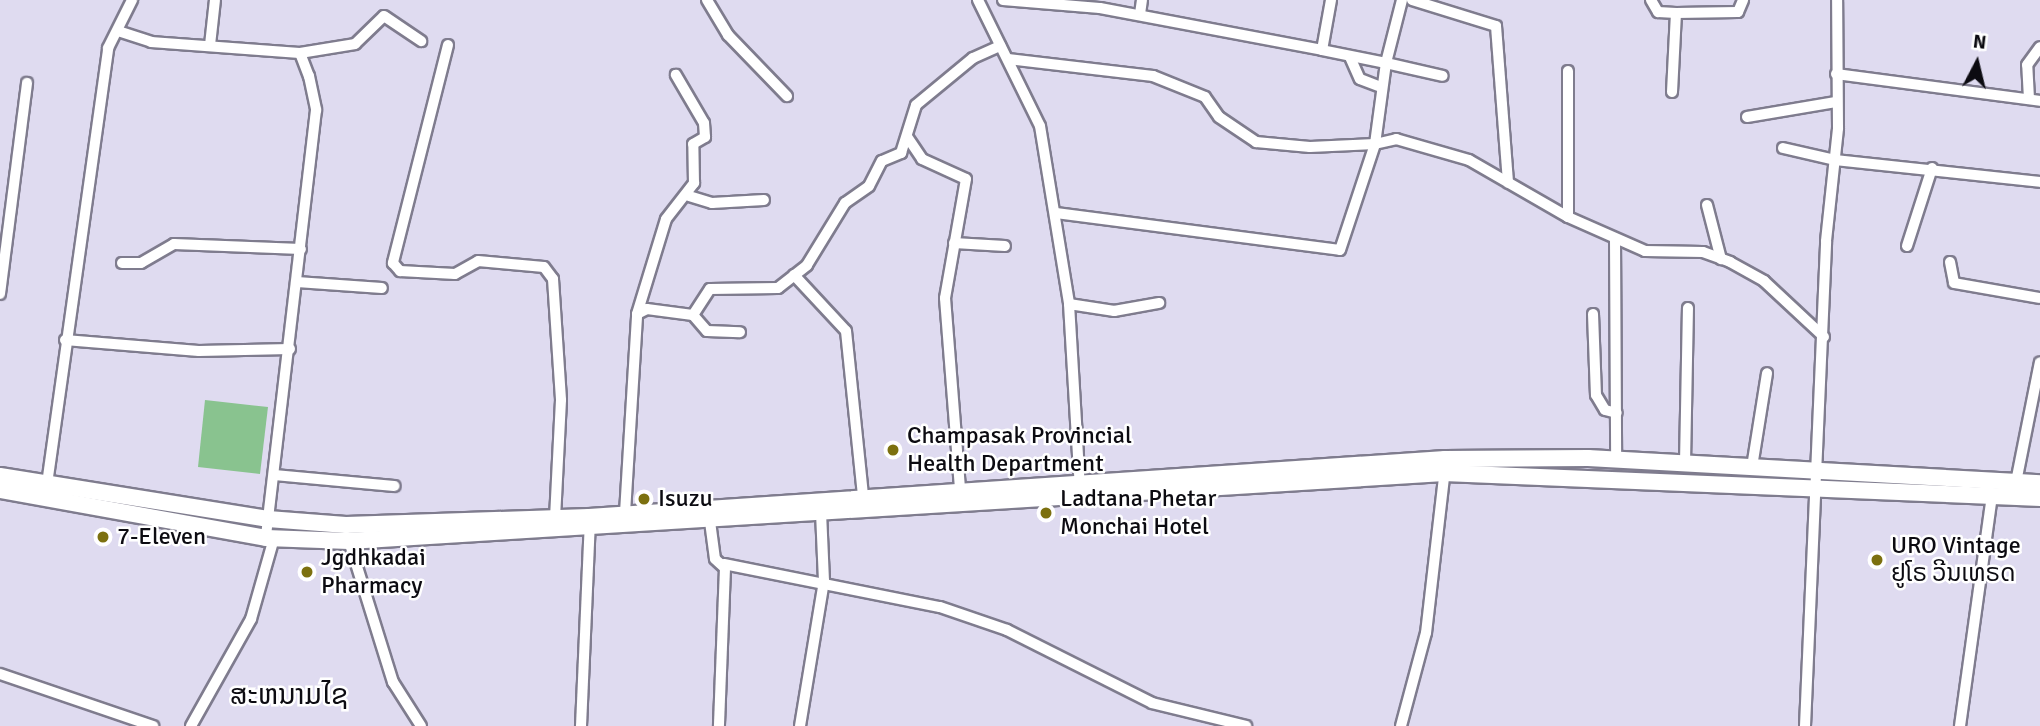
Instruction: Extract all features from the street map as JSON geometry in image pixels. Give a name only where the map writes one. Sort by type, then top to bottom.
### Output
[{"type":"highway","points":[[1587,466],[1616,460],[1816,470],[2015,489],[2040,498]]},
{"type":"highway","points":[[0,490],[270,538],[349,541],[709,515],[821,512],[1080,490],[1445,466],[1587,466],[1814,487],[1992,496],[2040,483]]},
{"type":"highway","points":[[0,476],[268,519],[346,525],[555,519],[590,523],[625,513],[709,515],[863,496],[960,489],[1080,490]]},
{"type":"street","points":[[115,0],[124,11]]},
{"type":"street","points":[[47,484],[65,340],[108,48],[118,31],[124,11],[132,0]]},
{"type":"street","points":[[210,45],[215,0]]},
{"type":"street","points":[[707,0],[728,35],[787,96]]},
{"type":"street","points":[[978,0],[1000,46],[1033,102],[1056,213],[1069,304],[1080,490]]},
{"type":"street","points":[[1003,0],[1140,15],[1261,44],[1322,50],[1443,76]]},
{"type":"street","points":[[1140,15],[1142,0]]},
{"type":"street","points":[[1322,50],[1331,0]]},
{"type":"street","points":[[1056,213],[1340,250],[1375,144],[1381,87],[1402,0]]},
{"type":"street","points":[[1412,0],[1496,26],[1508,183]]},
{"type":"street","points":[[1651,0],[1658,12],[1676,13],[1738,12],[1744,0]]},
{"type":"street","points":[[1805,726],[1814,487],[1835,160],[1837,0]]},
{"type":"street","points":[[1672,92],[1676,13]]},
{"type":"street","points":[[118,31],[135,40],[300,53],[355,44],[384,16],[421,41]]},
{"type":"street","points":[[448,46],[393,263],[400,271],[433,274],[455,274],[478,261],[544,267],[553,279],[561,401],[555,519]]},
{"type":"street","points":[[692,315],[710,289],[765,292],[794,275],[845,203],[869,186],[881,161],[901,153],[908,138],[916,105],[973,58],[1000,46]]},
{"type":"street","points":[[1836,74],[2034,100],[2027,65],[2040,47]]},
{"type":"street","points":[[191,726],[251,619],[270,538],[268,519],[298,282],[316,110],[300,53]]},
{"type":"street","points":[[1350,57],[1360,79],[1381,87]]},
{"type":"street","points":[[1008,59],[1153,76],[1205,97],[1219,117],[1256,142],[1310,148],[1375,144],[1396,139],[1444,149],[1567,217],[1645,251],[1721,259],[1765,281],[1824,337]]},
{"type":"street","points":[[1567,217],[1568,71]]},
{"type":"street","points":[[676,75],[704,123],[704,141],[693,144],[689,197]]},
{"type":"street","points":[[0,294],[13,222],[27,83]]},
{"type":"street","points":[[1747,117],[1836,102]]},
{"type":"street","points":[[908,138],[922,159],[966,179],[945,299],[960,489]]},
{"type":"street","points":[[1783,148],[1835,160],[1932,168],[2040,182]]},
{"type":"street","points":[[1906,246],[1923,211],[1932,168]]},
{"type":"street","points":[[625,513],[637,314],[666,219],[674,205],[689,197],[712,203],[764,201]]},
{"type":"street","points":[[1707,205],[1721,259]]},
{"type":"street","points":[[0,220],[13,222]]},
{"type":"street","points":[[1615,239],[1616,460]]},
{"type":"street","points":[[954,243],[1005,246]]},
{"type":"street","points":[[122,263],[141,263],[174,244],[301,248]]},
{"type":"street","points":[[1950,262],[1954,283],[2040,298]]},
{"type":"street","points":[[794,275],[846,331],[856,377],[863,496]]},
{"type":"street","points":[[298,282],[382,288]]},
{"type":"street","points":[[1069,304],[1114,312],[1159,303]]},
{"type":"street","points":[[1685,463],[1688,308]]},
{"type":"street","points":[[637,314],[648,309],[692,315],[707,331],[740,332]]},
{"type":"street","points":[[1593,314],[1596,395],[1605,410],[1617,413]]},
{"type":"street","points":[[65,340],[199,351],[290,349]]},
{"type":"street","points":[[2015,489],[2040,362]]},
{"type":"street","points":[[1752,467],[1767,373]]},
{"type":"street","points":[[1401,726],[1420,671],[1445,466]]},
{"type":"street","points":[[274,475],[395,486]]},
{"type":"street","points":[[1960,726],[1992,496]]},
{"type":"street","points":[[800,726],[824,582],[821,512]]},
{"type":"street","points":[[709,515],[715,559],[724,564],[824,582],[968,616],[1152,703],[1246,726]]},
{"type":"street","points":[[581,726],[590,523]]},
{"type":"street","points":[[349,541],[393,682],[421,726]]},
{"type":"street","points":[[719,726],[724,564]]},
{"type":"street","points":[[0,674],[153,726]]},
{"type":"green space","points":[[205,400],[268,407],[260,474],[198,467]]},
{"type":"place","name":"Champasak Provincial Health Department","points":[[893,450]]},
{"type":"place","name":"Isuzu","points":[[644,499]]},
{"type":"place","name":"Ladtana Phetar Monchai Hotel","points":[[1046,513]]},
{"type":"place","name":"7-Eleven","points":[[103,537]]},
{"type":"place","name":"URO Vintage ຢູໂຣ ວີນເທຣດ","points":[[1877,560]]},
{"type":"place","name":"Jgdhkadai Pharmacy","points":[[307,572]]},
{"type":"district","name":"ສະຫນາມໄຊ","points":[[289,695]]}]
